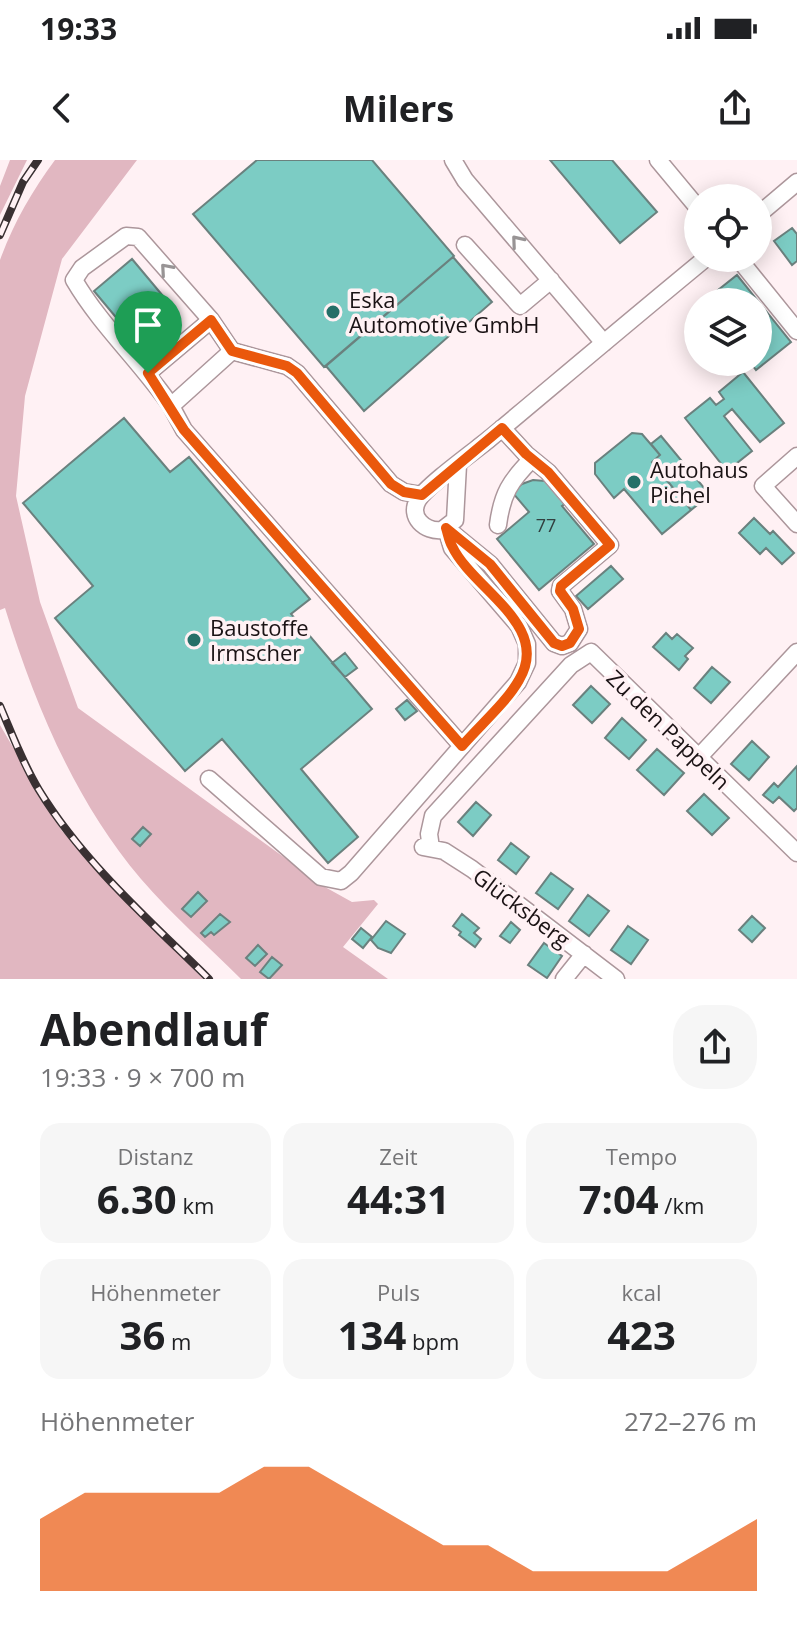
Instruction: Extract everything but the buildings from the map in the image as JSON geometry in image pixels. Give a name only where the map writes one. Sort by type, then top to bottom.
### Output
[{"type":"street","points":[[453,160],[465,180],[604,343]]},
{"type":"street","points":[[658,160],[684,191]]},
{"type":"street","points":[[772,203],[797,182]]},
{"type":"street","points":[[422,495],[404,492],[391,484],[297,373],[287,366],[232,351],[211,320],[138,237],[126,236],[82,268],[74,280],[88,304],[148,373],[184,430],[462,746]]},
{"type":"street","points":[[465,245],[520,306],[551,280]]},
{"type":"street","points":[[458,465],[457,515],[446,528],[437,531],[428,529],[418,520],[416,505],[422,495],[689,272]]},
{"type":"street","points":[[749,272],[797,331]]},
{"type":"street","points":[[148,373],[211,320]]},
{"type":"street","points":[[171,406],[232,351]]},
{"type":"street","points":[[446,528],[490,564],[554,643],[562,646],[570,643],[579,629],[577,619],[560,591],[561,586],[610,545],[548,472],[502,428]]},
{"type":"street","points":[[797,456],[763,486],[797,524]]},
{"type":"street","points":[[498,525],[500,506],[513,478],[532,459]]},
{"type":"street","points":[[209,779],[321,877],[341,881],[351,873],[518,682],[527,663],[527,644],[519,626],[452,548],[446,528]]},
{"type":"street","name":"Zu den Pappeln","points":[[427,848],[433,816],[571,665],[591,652],[797,853]]},
{"type":"street","points":[[698,758],[797,652]]},
{"type":"street","name":"Glücksberg","points":[[427,848],[444,851],[472,869],[616,979]]},
{"type":"street","points":[[564,979],[584,954]]},
{"type":"shaded area","points":[[10,160],[27,160],[0,215],[0,186]]},
{"type":"shaded area","points":[[55,160],[137,160],[62,259],[25,396],[16,496],[40,602],[78,708],[325,887],[352,902],[374,900],[378,904],[343,947],[388,979],[241,979],[141,879],[96,817],[44,716],[5,608],[0,610],[0,260],[24,208]]},
{"type":"shaded area","points":[[0,725],[62,831],[203,979],[0,979]]},
{"type":"railway","points":[[0,235],[23,182],[38,160]]},
{"type":"railway","points":[[0,706],[33,780],[76,842],[118,890],[209,979]]},
{"type":"place","name":"Eska Automotive GmbH","points":[[333,312]]},
{"type":"place","name":"Autohaus Pichel","points":[[634,482]]},
{"type":"place","name":"Baustoffe Irmscher","points":[[194,640]]},
{"type":"route","points":[[211,320],[232,351],[287,366],[297,373],[391,484],[412,494],[422,495],[502,428],[548,472],[610,545],[561,586],[560,591],[577,619],[579,629],[576,635],[570,643],[562,646],[554,643],[490,564],[446,528],[452,548],[519,626],[527,644],[527,663],[518,682],[462,746],[184,430],[148,373],[211,320]]}]
